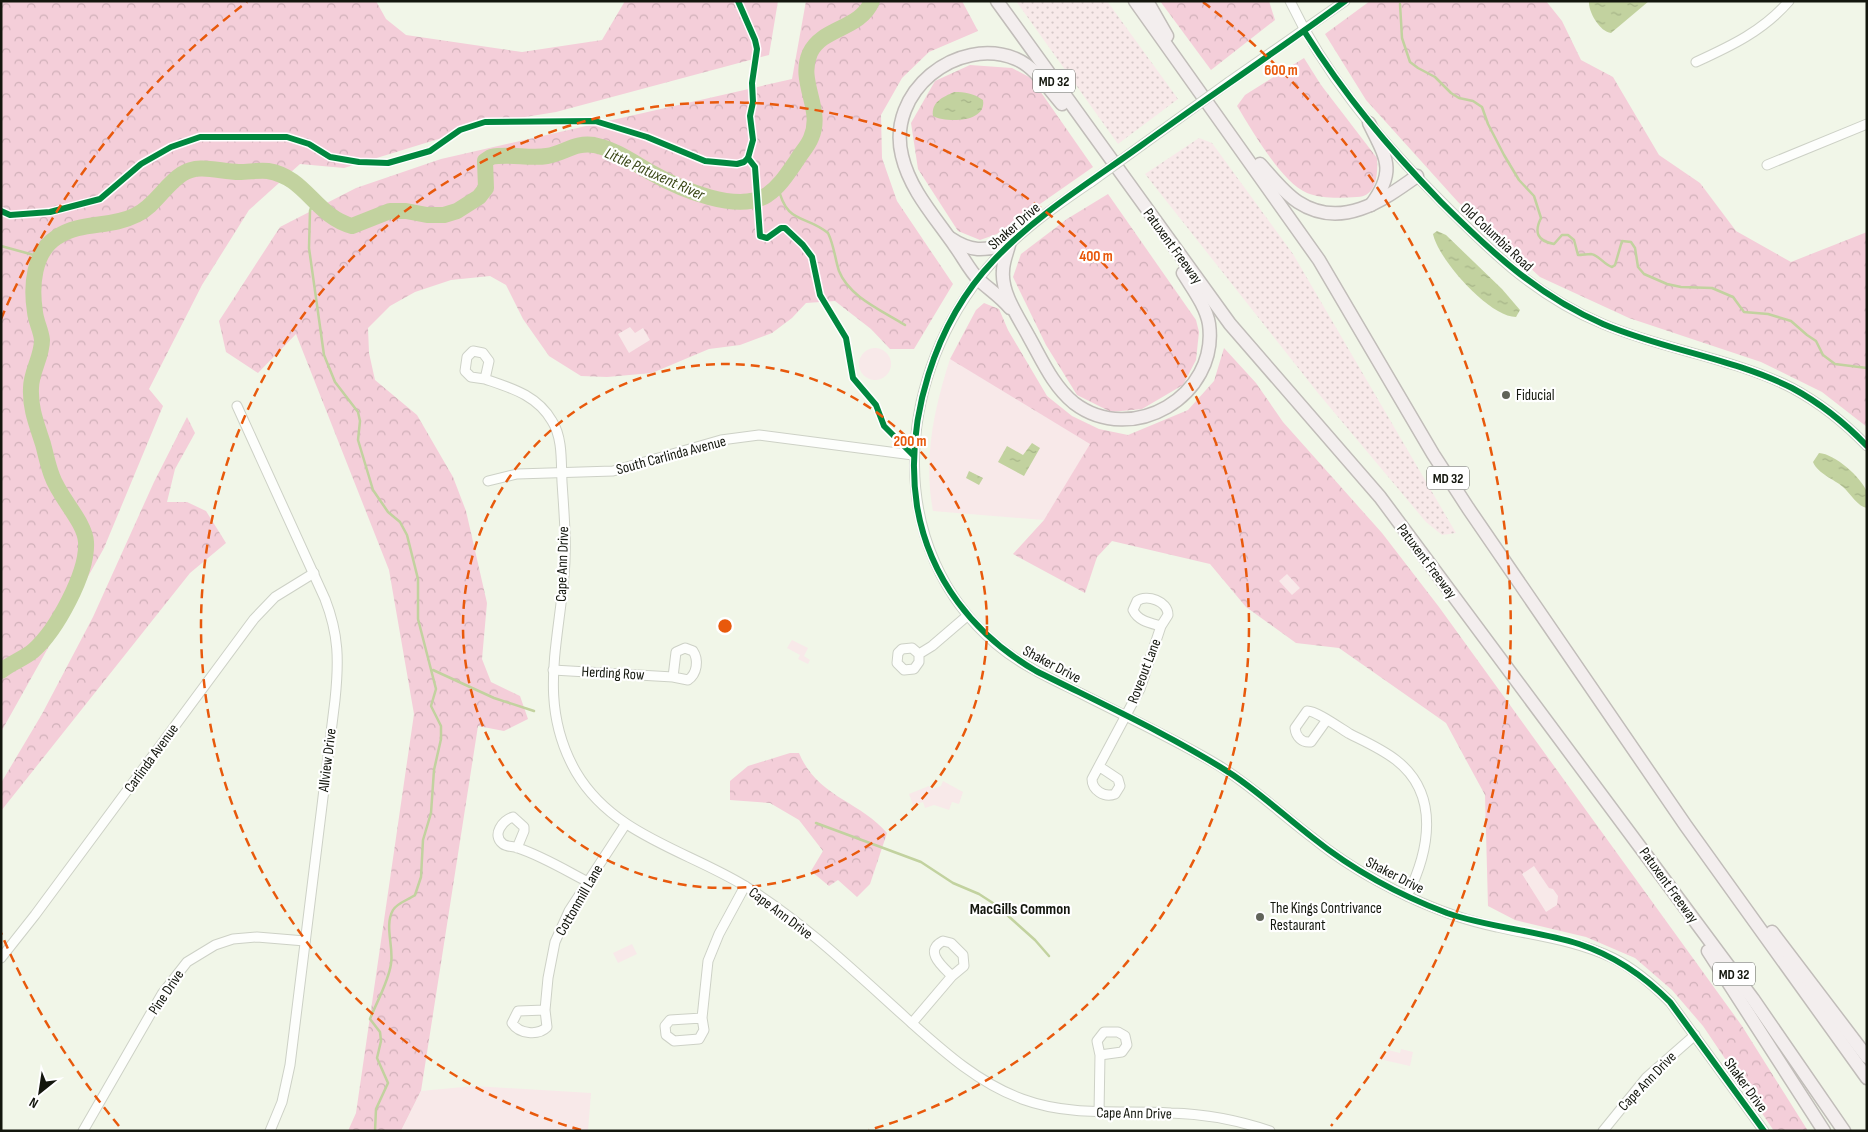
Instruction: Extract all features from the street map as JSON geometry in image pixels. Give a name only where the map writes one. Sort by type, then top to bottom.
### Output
[{"type":"highway","name":"Patuxent Freeway","points":[[997,1],[1230,324],[1380,498],[1621,819],[1753,999],[1844,1131]]},
{"type":"highway","name":"MD 32","points":[[1135,1],[1318,260],[1433,454],[1468,508],[1686,826],[1867,1078]]},
{"type":"highway","points":[[1147,1],[1161,22],[1177,59]]},
{"type":"highway","points":[[1111,161],[1043,82],[1025,64],[1005,56],[979,54],[944,64],[932,72],[914,93],[901,123],[901,154],[908,175],[919,195],[978,279],[1004,300],[1019,320],[1062,392],[1080,406],[1097,415],[1124,420],[1152,415],[1177,401],[1188,390],[1204,365],[1208,349],[1208,322],[1198,298],[1141,202]]},
{"type":"highway","points":[[1222,122],[1282,188],[1298,202],[1318,211],[1330,213],[1356,212],[1384,199],[1417,176]]},
{"type":"highway","points":[[1369,123],[1388,165],[1383,187],[1370,207]]},
{"type":"highway","points":[[950,238],[961,245],[975,250],[1009,245],[1003,271],[1004,280],[1019,320]]},
{"type":"highway","points":[[1621,819],[1824,1131]]},
{"type":"highway","points":[[1686,826],[1798,964],[1867,1057]]},
{"type":"street","name":"Old Columbia Road","points":[[1290,1],[1304,31],[1346,95],[1417,176],[1504,264],[1555,300],[1610,327],[1750,371],[1793,388],[1833,414],[1867,446]]},
{"type":"street","name":"Shaker Drive","points":[[1346,1],[1060,203],[1009,245],[978,279],[956,313],[933,364],[920,404],[914,455],[916,497],[925,537],[944,583],[967,616],[1020,662],[1126,716],[1234,776],[1338,857],[1408,896],[1469,920],[1577,944],[1616,960],[1653,985],[1670,1002],[1764,1131]]},
{"type":"street","points":[[1696,62],[1752,34],[1769,22],[1789,1]]},
{"type":"street","points":[[1767,165],[1867,124]]},
{"type":"street","name":"Cape Ann Drive","points":[[485,379],[524,393],[545,411],[552,420],[559,438],[562,472],[564,571],[553,670],[554,711],[576,773],[595,798],[625,824],[745,886],[789,916],[961,1066],[992,1085],[1023,1099],[1050,1107],[1099,1112],[1170,1113],[1209,1116],[1270,1131]]},
{"type":"street","name":"Allview Drive","points":[[237,406],[314,573],[331,614],[338,648],[335,700],[286,1086],[270,1131]]},
{"type":"street","name":"South Carlinda Avenue","points":[[488,481],[517,474],[613,471],[721,440],[759,435],[914,455]]},
{"type":"street","name":"Carlinda Avenue","points":[[1,958],[41,908],[254,619],[275,597],[314,573]]},
{"type":"street","points":[[919,654],[932,646],[967,616]]},
{"type":"street","name":"Roveout Lane","points":[[1100,767],[1145,676],[1161,626]]},
{"type":"street","name":"Herding Row","points":[[553,670],[673,677]]},
{"type":"street","points":[[1326,721],[1384,752],[1407,770],[1416,782],[1426,809],[1428,836],[1421,865],[1408,896]]},
{"type":"street","name":"Cottonmill Lane","points":[[545,1010],[550,958],[555,942],[569,911],[625,824]]},
{"type":"street","points":[[517,848],[588,882]]},
{"type":"street","points":[[702,1018],[708,961],[719,934],[745,886]]},
{"type":"street","name":"Pine Drive","points":[[83,1131],[162,994],[187,962],[215,945],[233,939],[257,937],[305,941]]},
{"type":"street","points":[[912,1023],[952,976]]},
{"type":"street","name":"Cape Ann Drive","points":[[1603,1131],[1646,1078],[1695,1035]]},
{"type":"street","points":[[1099,1112],[1100,1055]]},
{"type":"shaded area","points":[[1016,1],[1107,1],[1178,99],[1118,144]]},
{"type":"shaded area","points":[[1199,138],[1212,143],[1293,254],[1456,533],[1442,535],[1426,522],[1318,393],[1145,174]]},
{"type":"shaded area","points":[[630,327],[635,333],[643,328],[650,340],[629,353],[618,334]]},
{"type":"shaded area","points":[[875,348],[881,349],[886,353],[890,358],[890,370],[886,375],[881,379],[875,380],[869,379],[864,375],[860,370],[859,364],[860,358],[864,353],[869,349]]},
{"type":"shaded area","points":[[950,359],[1090,444],[1044,520],[933,511],[929,472],[932,434],[939,396]]},
{"type":"shaded area","points":[[1287,574],[1300,588],[1292,595],[1279,581]]},
{"type":"shaded area","points":[[792,640],[808,648],[804,656],[810,660],[808,664],[798,659],[800,655],[787,648]]},
{"type":"shaded area","points":[[943,781],[963,792],[959,804],[952,802],[949,810],[934,805],[925,808],[923,802],[913,805],[909,794],[929,786],[931,790],[941,786]]},
{"type":"shaded area","points":[[1534,866],[1549,888],[1553,889],[1558,896],[1557,905],[1546,912],[1522,874]]},
{"type":"shaded area","points":[[632,944],[637,954],[618,963],[613,953]]},
{"type":"shaded area","points":[[1401,1049],[1413,1052],[1410,1066],[1379,1059],[1380,1054],[1386,1055],[1388,1050],[1400,1053]]},
{"type":"shaded area","points":[[474,1086],[591,1093],[588,1131],[401,1131],[421,1091]]},
{"type":"green space","points":[[1,1],[376,1],[386,19],[406,35],[522,52],[602,40],[625,1],[778,1],[769,55],[556,112],[494,122],[344,168],[300,164],[249,210],[202,285],[149,389],[163,406],[104,548],[1,732]]},
{"type":"green space","points":[[806,1],[962,1],[978,31],[929,52],[902,78],[881,115],[882,158],[897,201],[953,284],[914,349],[890,349],[871,329],[835,301],[806,303],[792,318],[772,333],[740,345],[709,349],[652,373],[607,377],[581,376],[549,356],[523,319],[506,285],[490,276],[451,280],[415,292],[390,306],[368,328],[369,353],[375,380],[417,415],[453,477],[466,511],[487,603],[482,659],[491,682],[520,696],[528,719],[504,731],[478,726],[421,1091],[401,1131],[348,1131],[356,1113],[414,714],[389,570],[296,334],[258,373],[226,352],[219,321],[280,227],[356,188],[441,159],[792,79]]},
{"type":"green space","points":[[1160,1],[1269,1],[1275,20],[1211,70]]},
{"type":"green space","points":[[1370,1],[1546,1],[1562,21],[1581,60],[1613,77],[1659,155],[1700,183],[1736,231],[1791,262],[1867,232],[1867,427],[1822,392],[1761,362],[1629,318],[1540,277],[1458,202],[1366,100],[1325,34]]},
{"type":"green space","points":[[1304,58],[1321,85],[1377,158],[1375,183],[1369,193],[1364,196],[1345,198],[1325,197],[1307,193],[1297,187],[1277,167],[1237,106],[1245,95]]},
{"type":"green space","points":[[970,65],[1012,68],[1031,78],[1093,167],[997,234],[980,240],[958,231],[918,169],[911,123],[935,81]]},
{"type":"green space","points":[[1108,194],[1196,320],[1199,332],[1196,360],[1183,385],[1142,409],[1111,412],[1077,395],[1046,345],[1013,277],[1021,254],[1067,219]]},
{"type":"green space","points":[[984,303],[999,309],[1008,330],[1047,396],[1072,416],[1099,429],[1128,435],[1188,410],[1214,381],[1224,348],[1256,383],[1283,422],[1382,533],[1439,607],[1742,1026],[1808,1131],[1774,1131],[1703,1026],[1672,990],[1635,958],[1586,937],[1515,920],[1488,906],[1485,795],[1446,723],[1339,648],[1296,643],[1246,607],[1210,564],[1112,541],[1097,557],[1085,593],[1013,554],[1044,520],[950,359],[976,310]]},
{"type":"green space","points":[[187,417],[195,433],[175,469],[167,502],[187,502],[206,511],[226,543],[190,573],[1,811],[1,783],[42,714],[93,617],[154,482]]},
{"type":"green space","points":[[790,753],[799,753],[807,768],[817,780],[876,822],[887,833],[870,884],[857,897],[838,880],[829,886],[811,871],[823,851],[799,820],[770,803],[730,800],[730,781],[748,766]]},
{"type":"water","points":[[1589,1],[1649,1],[1611,33],[1603,29],[1596,21],[1590,10]]},
{"type":"water","points":[[954,92],[969,93],[976,96],[983,100],[983,108],[979,113],[964,119],[947,120],[933,116],[936,104],[942,98]]},
{"type":"water","points":[[1437,231],[1446,235],[1502,289],[1520,310],[1516,317],[1492,308],[1466,285],[1444,258],[1437,245],[1433,234]]},
{"type":"water","points":[[1032,443],[1040,448],[1024,476],[998,462],[1007,446],[1023,455]]},
{"type":"water","points":[[1819,453],[1832,457],[1853,473],[1867,492],[1867,508],[1860,505],[1843,487],[1815,466],[1813,462]]},
{"type":"water","points":[[969,471],[983,478],[979,485],[966,478]]},
{"type":"waterway","name":"Little Patuxent River","points":[[1,671],[33,651],[51,630],[69,601],[82,569],[85,555],[85,534],[55,484],[34,417],[31,396],[31,382],[42,346],[41,333],[35,312],[34,281],[38,261],[49,244],[57,237],[86,226],[116,222],[136,215],[149,206],[182,174],[195,169],[239,172],[268,171],[281,175],[302,188],[329,214],[339,221],[352,226],[390,211],[444,215],[457,211],[479,197],[486,188],[485,161],[491,157],[547,156],[587,144],[617,153],[664,179],[693,192],[725,201],[741,202],[755,200],[767,195],[780,183],[811,138],[814,117],[806,74],[810,53],[823,38],[859,18],[872,1]]},
{"type":"waterway","points":[[1400,4],[1402,38],[1410,62],[1435,77],[1451,93],[1459,98],[1473,101],[1482,107],[1488,124],[1504,155],[1519,180],[1534,196],[1541,218],[1538,232],[1544,241],[1554,244],[1562,235],[1568,235],[1574,240],[1578,255],[1594,255],[1612,267],[1615,265],[1622,241],[1631,242],[1635,248],[1638,267],[1644,274],[1667,284],[1681,287],[1712,288],[1733,297],[1744,312],[1768,314],[1791,321],[1816,341],[1823,355],[1835,364],[1867,368]]},
{"type":"waterway","points":[[778,186],[786,207],[791,213],[828,233],[839,271],[850,288],[858,296],[905,325]]},
{"type":"waterway","points":[[314,199],[310,211],[309,248],[324,355],[335,382],[358,412],[360,421],[358,440],[373,490],[388,512],[400,522],[407,535],[418,579],[418,619],[436,689],[431,706],[441,726],[441,739],[434,770],[431,813],[423,840],[421,877],[415,895],[397,905],[390,916],[389,930],[392,957],[390,971],[370,1019],[380,1032],[381,1041],[377,1058],[388,1083],[376,1109],[375,1131]]},
{"type":"waterway","points":[[1,246],[41,257]]},
{"type":"waterway","points":[[433,670],[494,698],[534,711]]},
{"type":"waterway","points":[[816,823],[921,862],[953,883],[979,894],[996,905],[1035,940],[1049,956]]},
{"type":"cycle path","points":[[1,211],[10,215],[50,212],[100,199],[141,164],[171,147],[200,137],[287,137],[309,144],[330,157],[359,162],[388,163],[430,151],[460,130],[485,122],[595,121],[647,137],[705,161],[737,164],[744,162],[748,158],[753,140],[750,116],[753,102],[752,83],[757,49],[738,1]]},
{"type":"cycle path","points":[[1345,1],[1045,214],[1010,244],[973,285],[955,313],[940,343],[920,407],[915,440],[914,474],[917,506],[923,532],[932,557],[958,602],[974,622],[1014,657],[1036,671],[1136,720],[1209,760],[1243,782],[1328,850],[1360,871],[1394,890],[1447,913],[1579,944],[1605,954],[1639,975],[1670,1002],[1764,1131]]},
{"type":"cycle path","points":[[1304,31],[1336,78],[1403,161],[1478,238],[1536,286],[1579,313],[1603,324],[1650,341],[1746,369],[1792,388],[1832,414],[1867,446]]},
{"type":"cycle path","points":[[748,158],[755,167],[760,236],[767,238],[781,228],[785,228],[803,245],[812,257],[820,295],[846,338],[853,378],[876,405],[884,426],[913,455]]},
{"type":"place","name":"Fiducial","points":[[1506,395]]},
{"type":"place","name":"The Kings Contrivance Restaurant","points":[[1260,917]]},
{"type":"district","name":"MacGills Common","points":[[1020,908]]}]
